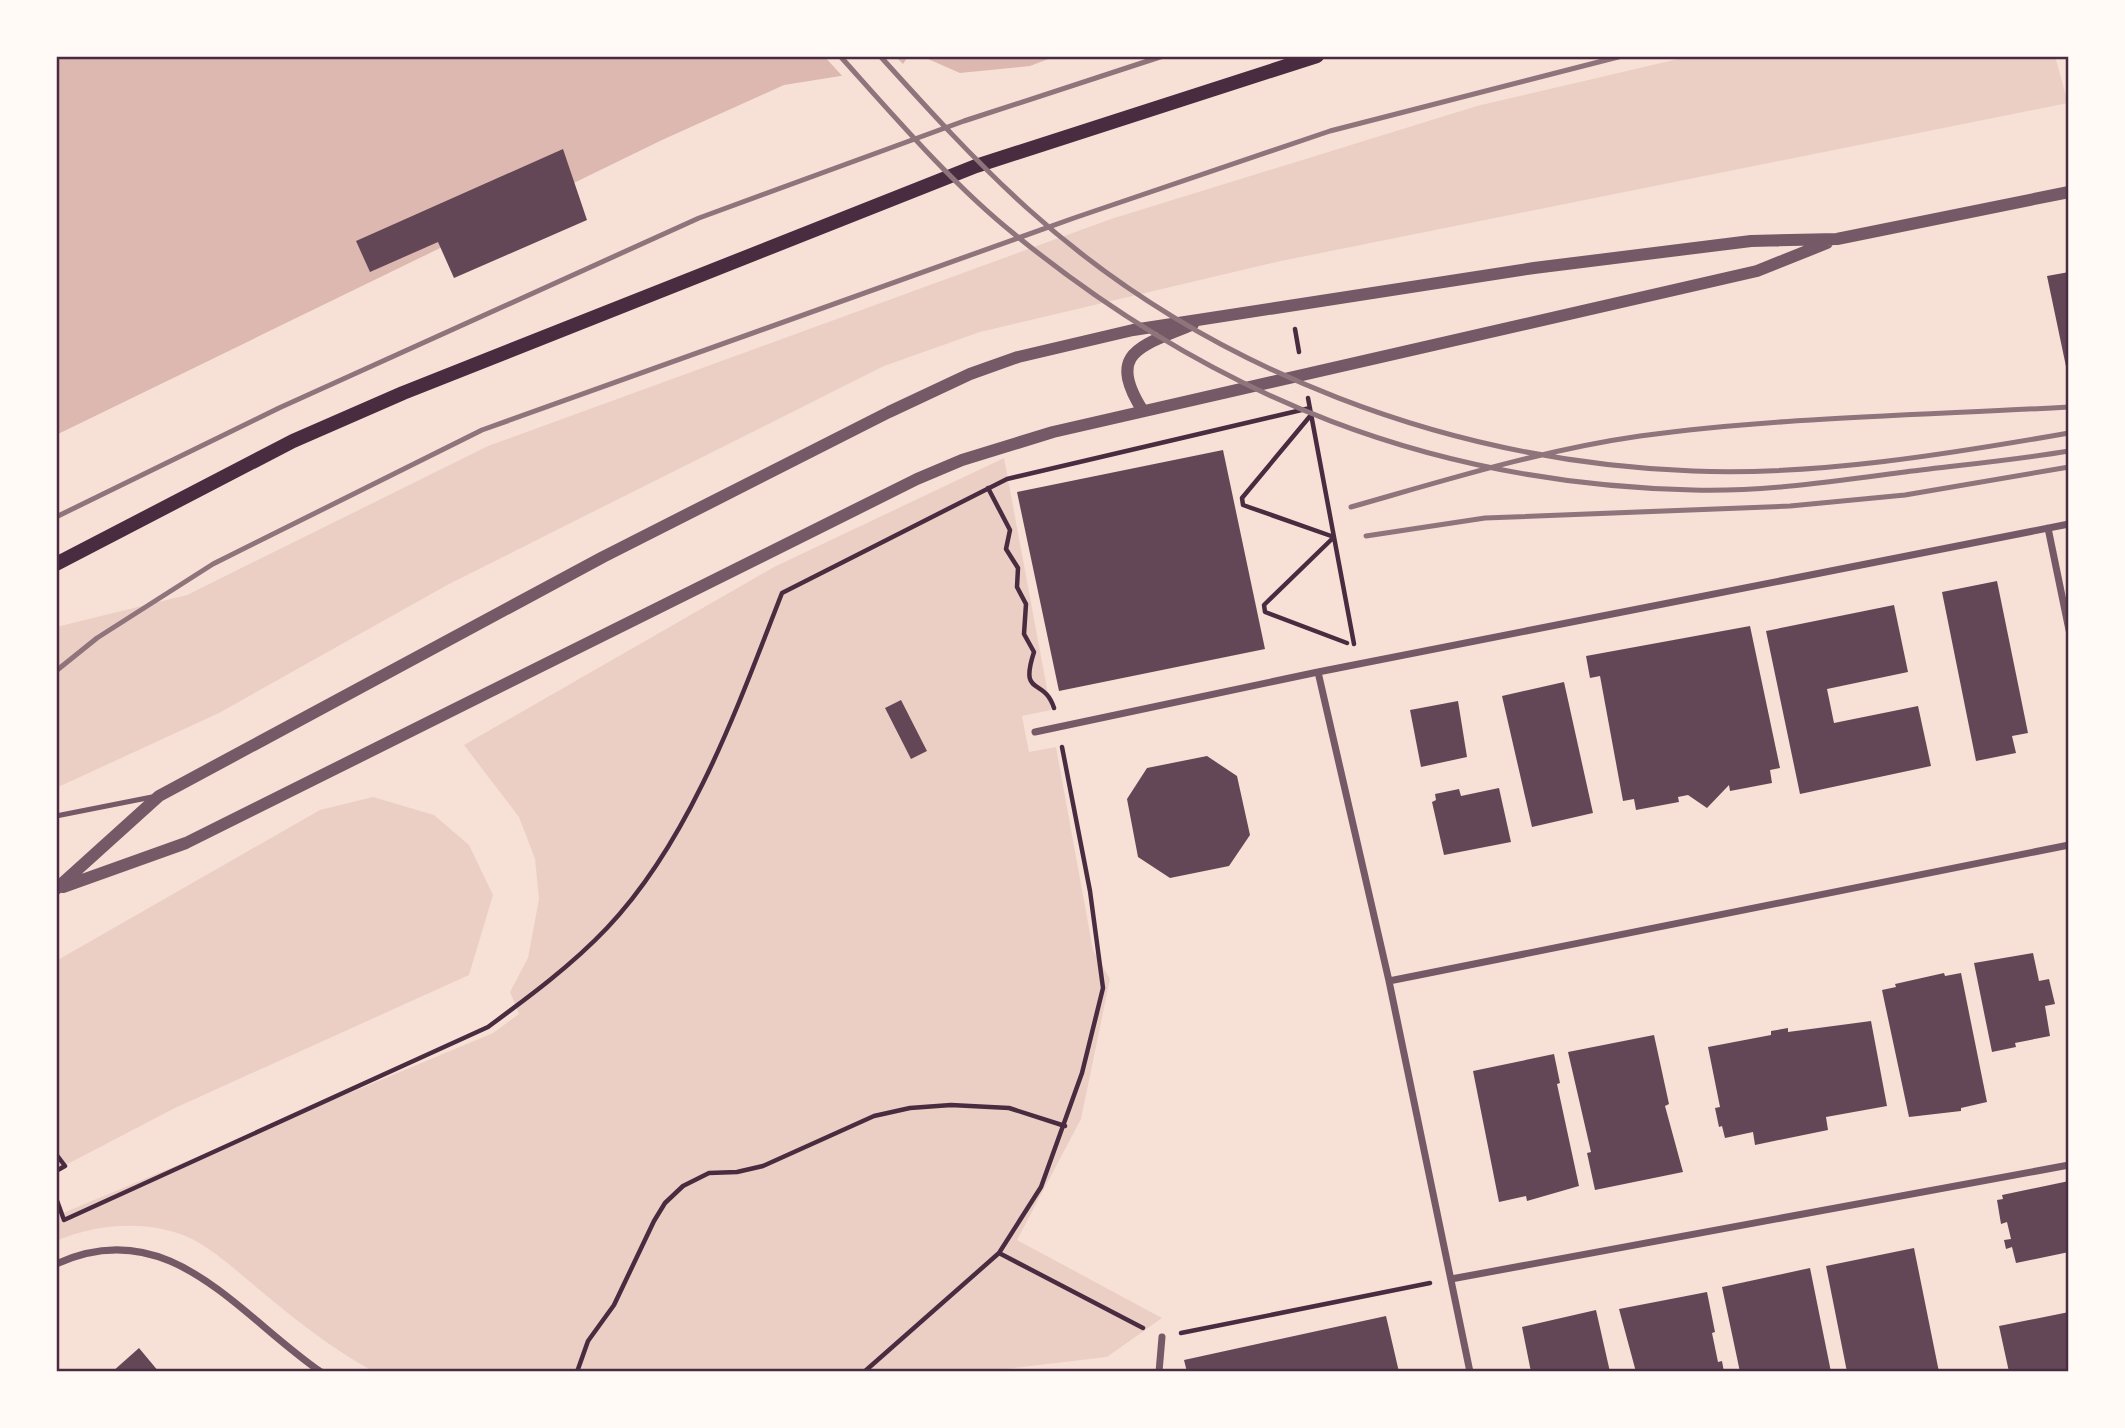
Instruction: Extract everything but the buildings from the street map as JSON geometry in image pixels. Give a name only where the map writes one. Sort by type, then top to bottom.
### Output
[{"type":"main road","points":[[56,564],[293,442],[402,393],[976,166],[1317,56]]},
{"type":"street","points":[[56,890],[159,796],[603,557],[970,374],[1062,345],[1209,317],[1534,268],[1751,241],[1837,239],[2069,192]]},
{"type":"street","points":[[56,890],[186,844],[917,479],[962,460],[1052,432],[1757,271],[1837,239]]},
{"type":"street","points":[[1143,411],[1126,378],[1127,363],[1145,346],[1209,317]]},
{"type":"street","points":[[1035,733],[1318,672],[2069,524]]},
{"type":"street","points":[[2048,528],[2069,630]]},
{"type":"street","points":[[1318,672],[1389,981],[1470,1372]]},
{"type":"street","points":[[1389,981],[2069,845]]},
{"type":"street","points":[[1451,1279],[2069,1165]]},
{"type":"street","points":[[56,1264],[98,1249],[124,1248],[169,1258],[199,1275],[321,1372]]},
{"type":"street","points":[[1159,1372],[1162,1337]]},
{"type":"lane","points":[[56,817],[159,796]]},
{"type":"path","points":[[1290,304],[1304,373]]},
{"type":"path","points":[[56,1198],[64,1220],[488,1027],[550,981],[608,927],[647,880],[729,728],[782,593],[1007,479],[1310,408],[1355,648]]},
{"type":"path","points":[[1311,415],[1242,498],[1243,505],[1334,537]]},
{"type":"path","points":[[988,488],[1009,522],[1006,549],[1018,568],[1017,587],[1026,604],[1024,634],[1034,652],[1028,677],[1031,685],[1049,697],[1055,709]]},
{"type":"path","points":[[1334,537],[1264,605],[1265,612],[1348,643]]},
{"type":"path","points":[[864,1372],[999,1253],[1041,1186],[1082,1073],[1103,988],[1090,891],[1061,746]]},
{"type":"path","points":[[577,1372],[588,1341],[614,1305],[654,1221],[665,1203],[683,1186],[709,1173],[737,1172],[763,1166],[874,1116],[910,1108],[951,1105],[1009,1108],[1065,1125]]},
{"type":"path","points":[[56,1154],[65,1166],[56,1171]]},
{"type":"path","points":[[999,1253],[1162,1337],[1451,1279]]},
{"type":"shaded area","points":[[56,56],[1079,56],[967,80],[922,63],[784,85],[662,140],[56,435]]},
{"type":"shaded area","points":[[1691,56],[2055,56],[2068,103],[1281,261],[980,332],[884,366],[449,584],[219,713],[56,788],[56,627],[187,595],[488,446],[1111,219],[1477,106]]},
{"type":"shaded area","points":[[1004,458],[1051,710],[1022,716],[1029,752],[1056,747],[1093,950],[1110,979],[1081,1119],[1017,1240],[1162,1318],[1107,1357],[981,1372],[375,1372],[316,1334],[219,1256],[192,1239],[159,1228],[124,1226],[89,1230],[56,1241],[56,1216],[493,1033],[519,1014],[510,992],[528,958],[539,899],[535,859],[519,817],[464,745],[774,567]]},
{"type":"shaded area","points":[[373,797],[434,815],[469,845],[493,895],[469,975],[175,1108],[56,1170],[56,961],[320,810]]},
{"type":"pier","points":[[824,56],[895,56],[903,64],[907,58],[928,59],[960,73],[1030,66],[1056,56],[1083,56],[1032,77],[967,84],[921,67],[845,79]]},
{"type":"railway","points":[[840,56],[924,148],[990,214],[1090,291],[1168,342],[1248,385],[1331,421],[1416,450],[1505,471],[1597,484],[1693,490],[1773,488],[2069,451]]},
{"type":"railway","points":[[880,56],[1008,190],[1098,266],[1174,317],[1254,361],[1338,398],[1424,427],[1513,449],[1603,464],[1739,472],[1882,462],[2069,433]]},
{"type":"railway","points":[[56,517],[279,408],[699,218],[964,121],[1163,56]]},
{"type":"railway","points":[[56,671],[97,638],[213,564],[482,430],[1074,218],[1330,131],[1622,56]]},
{"type":"railway","points":[[1351,507],[1531,457],[1640,436],[1800,421],[2069,407]]},
{"type":"railway","points":[[1366,536],[1485,518],[1790,506],[1905,495],[2069,467]]}]
